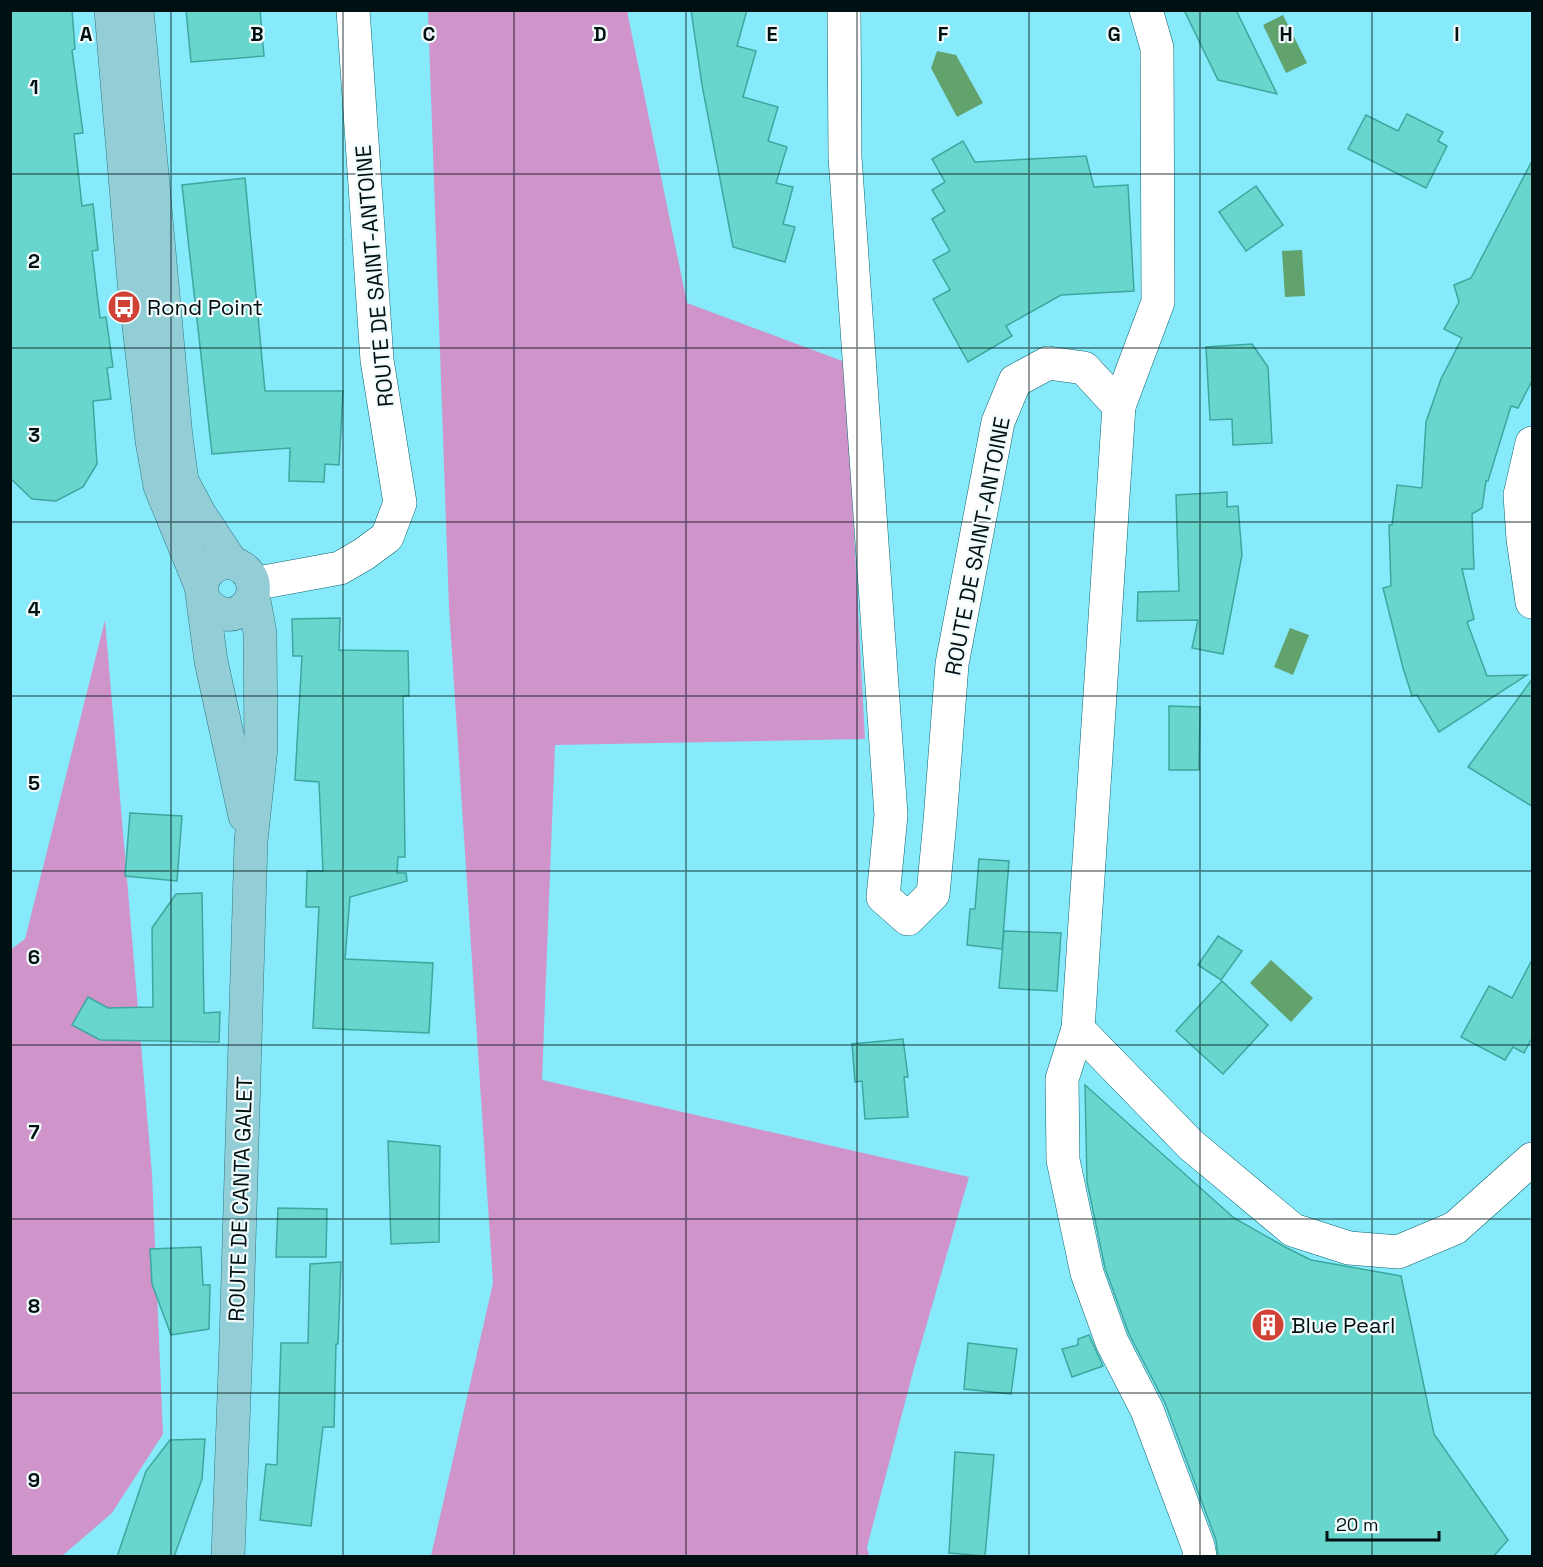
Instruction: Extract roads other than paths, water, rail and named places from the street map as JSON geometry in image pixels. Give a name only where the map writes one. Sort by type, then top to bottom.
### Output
[{"type":"main road","name":"ROUTE DE CANTA GALET","points":[[111,10],[134,282],[152,441],[160,486],[202,592],[211,661],[251,841]]},
{"type":"main road","points":[[137,10],[182,481],[199,513],[246,581],[249,604],[232,614],[220,614],[210,608],[202,592],[205,574],[214,566],[226,562],[246,581]]},
{"type":"main road","name":"ROUTE DE CANTA GALET","points":[[228,1557],[251,841],[261,748],[260,633],[246,581]]},
{"type":"street","name":"ROUTE DE SAINT-ANTOINE","points":[[246,581],[340,568],[387,537],[400,503],[377,360],[353,10]]},
{"type":"street","name":"ROUTE DE SAINT-ANTOINE","points":[[844,10],[845,157],[891,815],[883,897],[908,919],[933,894],[952,664],[998,422],[1015,381],[1048,363],[1084,368],[1119,406]]},
{"type":"street","points":[[1146,10],[1157,48],[1158,302],[1119,406],[1078,1029],[1062,1079],[1063,1160],[1087,1273],[1112,1342],[1147,1410],[1198,1546],[1200,1557]]},
{"type":"street","points":[[1533,443],[1520,495],[1523,539],[1533,602]]},
{"type":"street","points":[[1078,1029],[1191,1145],[1293,1230],[1349,1248],[1398,1252],[1455,1228],[1533,1159]]},
{"type":"place","name":"Rond Point","points":[[124,307]]},
{"type":"place","name":"Blue Pearl","points":[[1268,1325]]}]
